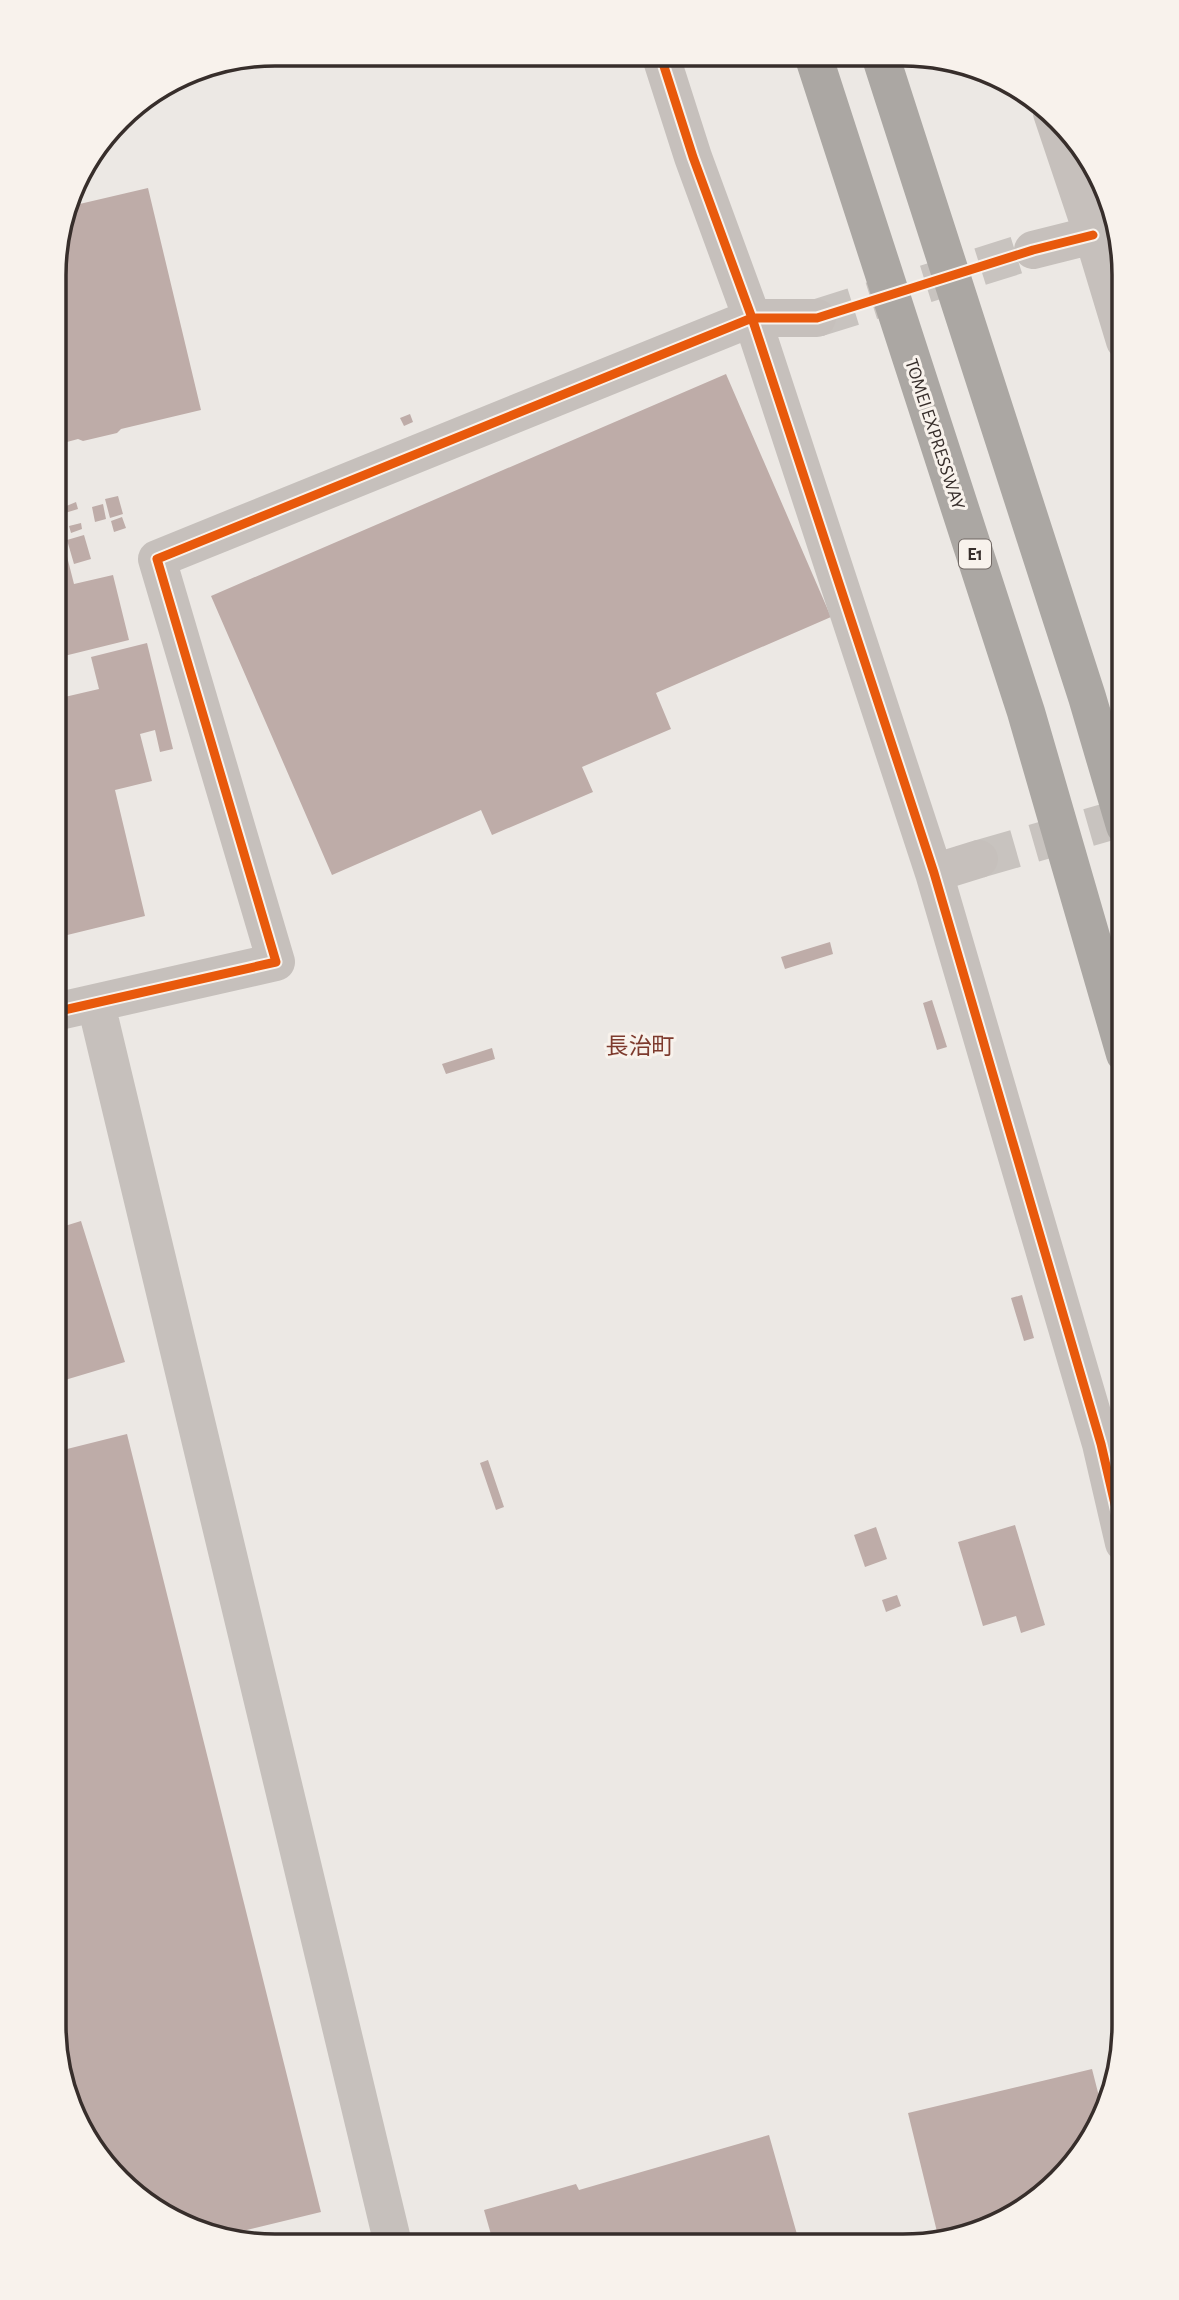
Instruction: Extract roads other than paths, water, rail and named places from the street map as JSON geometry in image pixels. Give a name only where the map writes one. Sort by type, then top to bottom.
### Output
[{"type":"highway","name":"TOMEI EXPRESSWAY","points":[[817,66],[1026,712],[1112,1009]]},
{"type":"highway","points":[[884,66],[1112,782]]},
{"type":"street","points":[[664,66],[693,157],[752,318],[934,873],[1112,1438]]},
{"type":"street","points":[[1060,137],[1112,298]]},
{"type":"street","points":[[1033,250],[1093,235]]},
{"type":"street","points":[[67,1010],[275,962],[158,559],[752,318],[817,318]]},
{"type":"street","points":[[934,873],[979,859]]},
{"type":"street","points":[[96,1004],[391,2234]]},
{"type":"tunnel","points":[[817,318],[1033,250]]},
{"type":"tunnel","points":[[979,859],[1112,821]]},
{"type":"district","name":"長治町","points":[[640,1046]]}]
